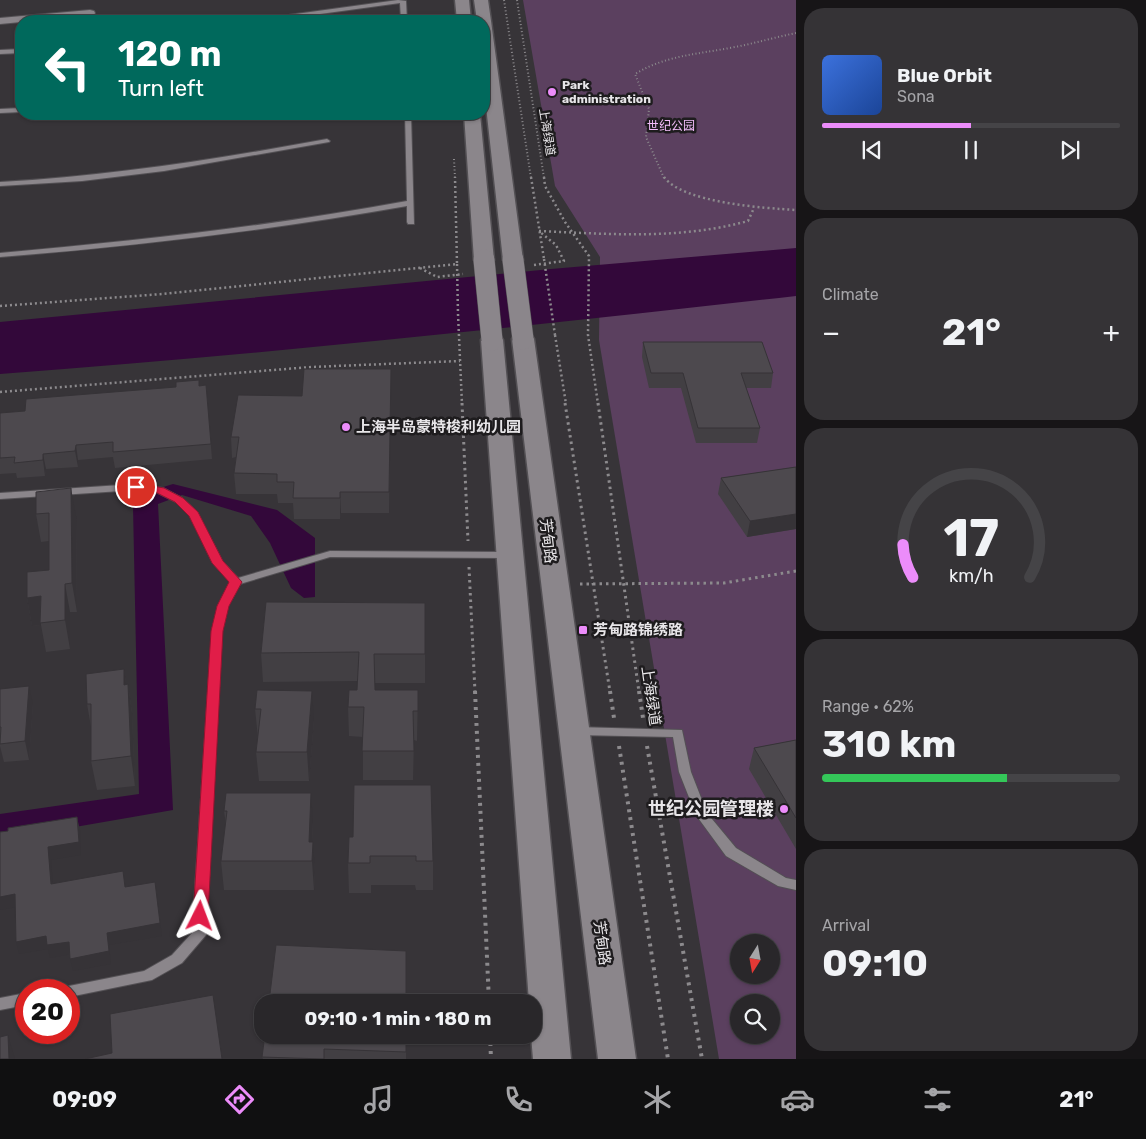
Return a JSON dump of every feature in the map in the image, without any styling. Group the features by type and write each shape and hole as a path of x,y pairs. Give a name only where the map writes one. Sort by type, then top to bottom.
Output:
{"main road":[{"path":"462,0 463,15"},
{"name":"芳甸路","path":"481,0 483,15"},
{"name":"芳甸路","path":"490,71 554,584 617,1059"},
{"path":"472,120 510,555 547,1048"}],"street":[{"path":"81,0 91,15"},
{"path":"0,20 15,20"}],"lane":[{"path":"302,15 403,1 404,15"},
{"path":"0,52 15,51"},
{"path":"0,111 15,110"},
{"path":"408,120 410,222"},
{"path":"0,184 94,177 182,165 327,141"},
{"path":"0,255 195,237 319,220 410,203"},
{"path":"0,496 136,487 160,490 179,500 194,514 218,563 236,582"},
{"path":"80,989 147,976 178,959 199,934 217,631 223,606 236,582 330,554 510,555"},
{"path":"573,731 678,733 685,772 702,815 731,852 783,882 796,885"},
{"path":"0,1004 15,1001"}],"path":[{"path":"504,0 668,1059"},
{"name":"上海绿道","path":"517,0 545,186 572,232 589,256 588,335 623,584 645,733 702,1059"},
{"path":"796,33 746,45 684,56 646,66 635,74 649,109 646,137 665,179 694,196 754,208 796,210"},
{"path":"453,151 468,554 489,994"},
{"path":"540,231 670,236 722,229 748,221 754,208"},
{"path":"0,306 162,294 457,264"},
{"path":"0,392 311,367 460,361"},
{"path":"554,584 724,583 796,571"},
{"path":"490,1044 491,1059"}],"green space":[{"name":"世纪公园","path":"523,0 796,0 796,1059 719,1059 649,638 640,623 646,622 599,340 600,257 555,186"}],"shaded area":[{"path":"796,248 796,296 398,339 0,374 0,322 551,269"},
{"path":"173,484 277,510 315,538 315,597 304,598 291,588 270,543 251,516 182,495 158,504 173,810 0,840 0,814 139,794 133,506 144,493"}],"building":[{"path":"643,342 762,342 773,373 741,373 760,428 698,428 683,373 651,373"},
{"path":"304,369 391,369 389,492 340,492 340,498 293,498 294,482 277,482 277,474 234,473 239,437 231,437 238,395 302,396"},
{"path":"199,380 199,386 206,385 211,444 113,452 113,442 76,445 75,451 43,454 43,460 14,463 15,457 0,458 0,413 25,411 26,399 176,387 176,382"},
{"path":"796,467 796,514 750,521 721,478"},
{"path":"71,488 72,583 65,584 65,620 40,623 41,596 27,598 27,572 49,570 49,513 36,514 36,492"},
{"path":"266,602 425,603 425,654 374,654 375,690 418,690 418,711 413,711 414,751 362,751 364,707 348,707 349,690 357,690 359,652 261,653"},
{"path":"124,669 124,685 128,684 131,756 91,761 91,704 87,704 86,674"},
{"path":"29,686 25,741 0,744 0,689"},
{"path":"257,690 312,691 307,752 256,752 261,709 255,709"},
{"path":"796,740 796,818 754,748"},
{"path":"354,785 431,785 433,861 416,861 416,856 370,856 370,863 348,863 349,837 353,837"},
{"path":"226,793 311,793 309,842 313,842 312,861 221,861 227,811 224,811"},
{"path":"77,817 79,842 48,847 51,884 123,871 125,887 155,882 160,923 107,933 109,951 70,959 69,942 47,945 46,936 16,942 15,894 0,897 0,832 8,831 8,828"},
{"path":"276,945 406,951 406,994 270,994"},
{"path":"213,995 222,1059 85,1059 112,1053 110,1014"},
{"path":"8,1035 9,1059 0,1059 0,1037"},
{"path":"264,1044 406,1044 406,1052 324,1049 324,1059 262,1057"}],"place":[{"name":"Park administration","path":"552,92"},
{"name":"上海半岛蒙特梭利幼儿园","path":"346,427"},
{"name":"芳甸路锦绣路","path":"583,630"},
{"name":"世纪公园管理楼","path":"784,809"}],"route":[{"path":"136,487 160,490 179,500 194,514 218,563 236,582 223,606 217,631 200,916"}]}
